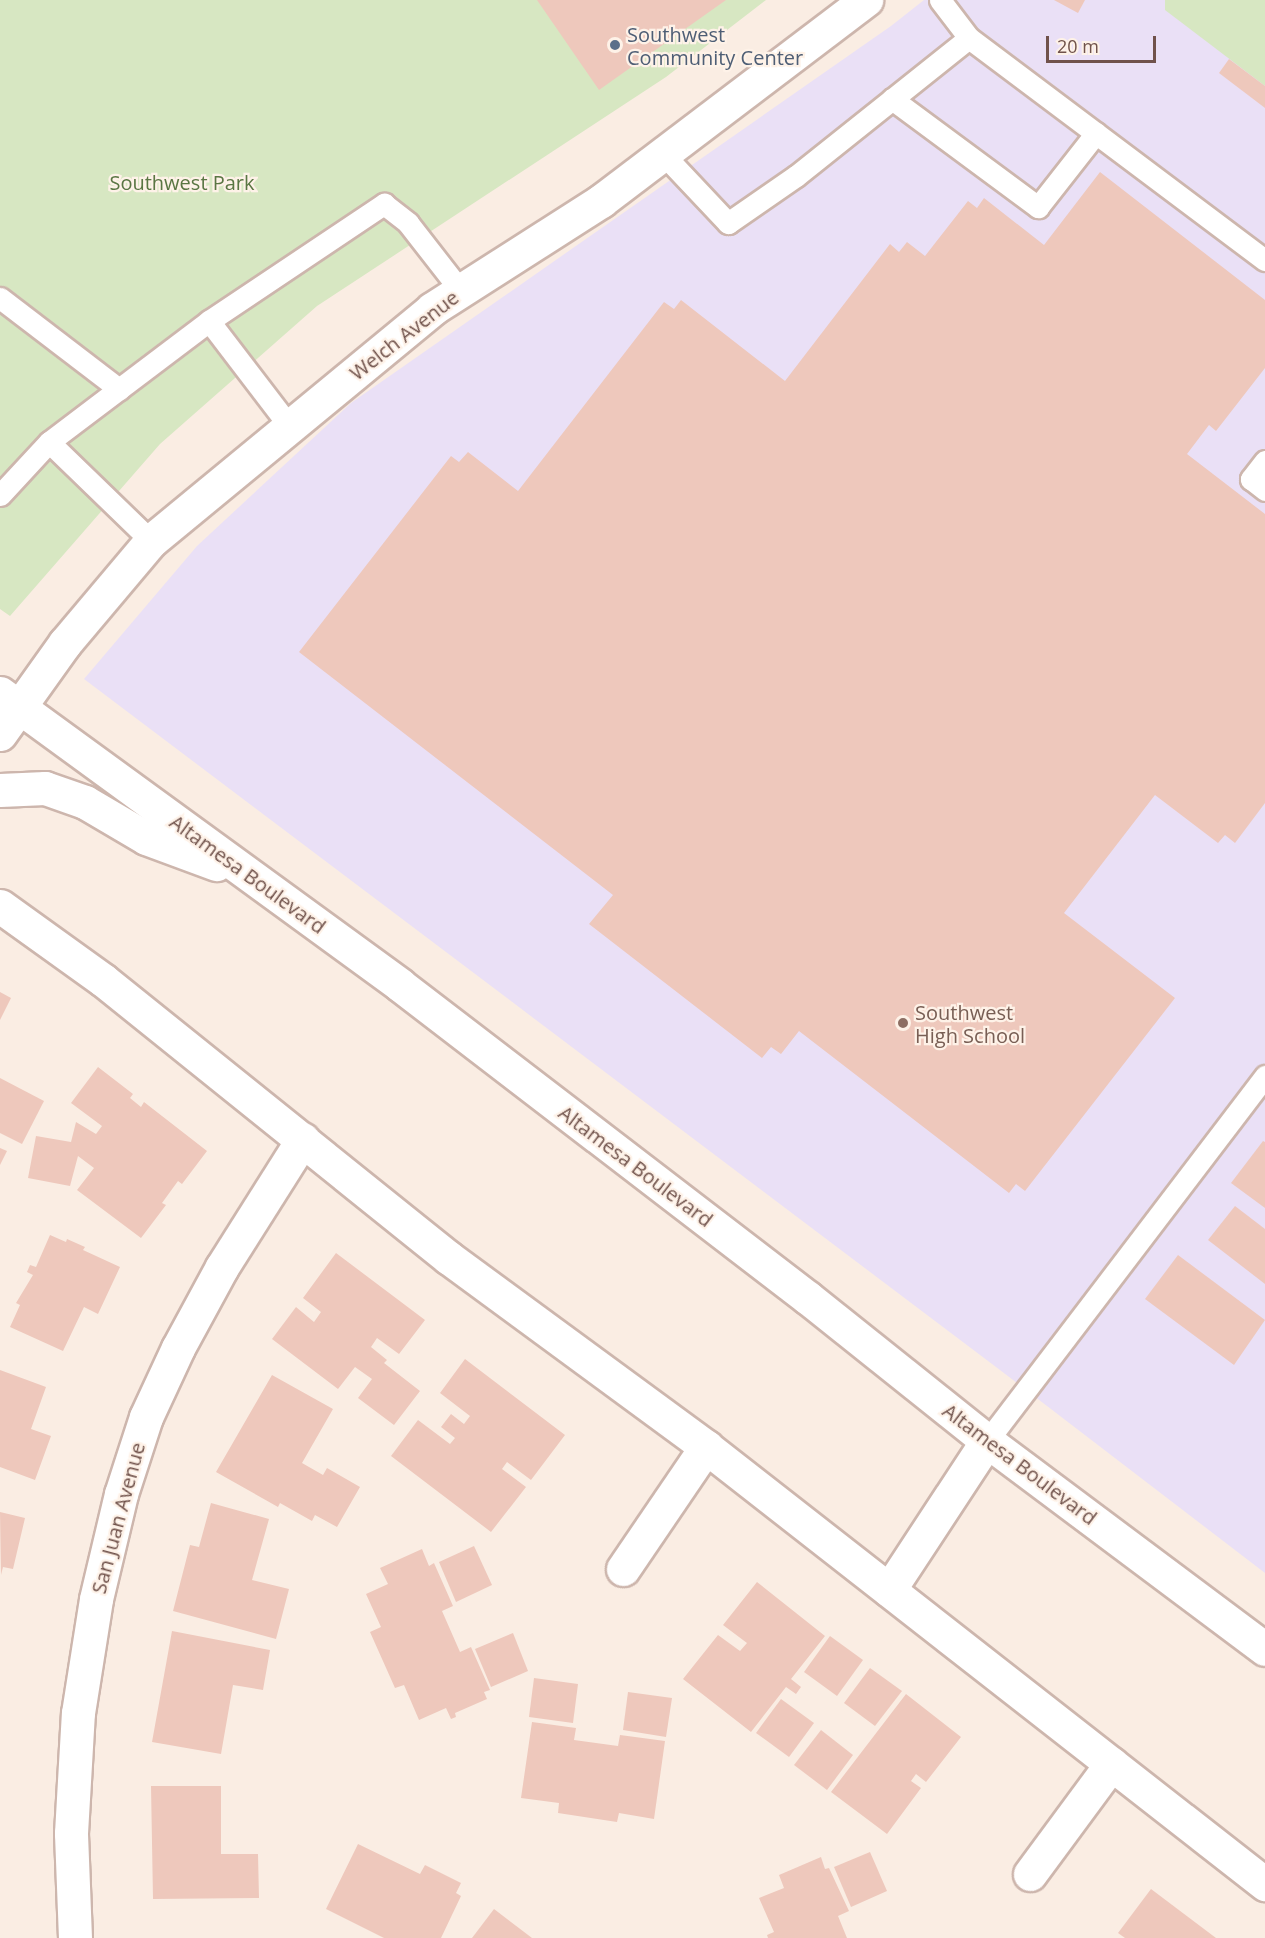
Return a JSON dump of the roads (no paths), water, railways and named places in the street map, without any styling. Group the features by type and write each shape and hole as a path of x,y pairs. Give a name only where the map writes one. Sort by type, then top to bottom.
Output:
{"main road":[{"name":"Welch Avenue","path":"0,734 6,706 65,643 151,541 432,309 601,201 866,0"},
{"name":"Altamesa Boulevard","path":"6,706 254,878 400,985 799,1291 987,1441 1265,1649"},
{"path":"0,790 45,788 85,802 146,838 254,878"},
{"path":"0,906 103,980 448,1258 706,1447 1265,1884"},
{"name":"San Juan Avenue","path":"75,1938 71,1833 78,1713 96,1599 121,1494 146,1417 178,1348 222,1267 303,1139"},
{"path":"890,1590 987,1441"},
{"path":"623,1569 706,1447"},
{"path":"1030,1875 1111,1764"}],"lane":[{"path":"940,0 969,38 1265,260"},
{"path":"663,154 728,223 796,176 969,38"},
{"path":"892,99 1038,207 1096,132"},
{"path":"0,495 49,442 209,321 384,204 408,223 461,291"},
{"path":"0,298 119,389"},
{"path":"209,321 290,427"},
{"path":"49,442 151,541"},
{"path":"1265,461 1251,479 1265,490"},
{"path":"987,1441 1265,1076"}],"place":[{"name":"Southwest Community Center","path":"615,45"},
{"name":"Southwest High School","path":"903,1023"}],"park label":[{"name":"Southwest Park","path":"182,182"}]}
